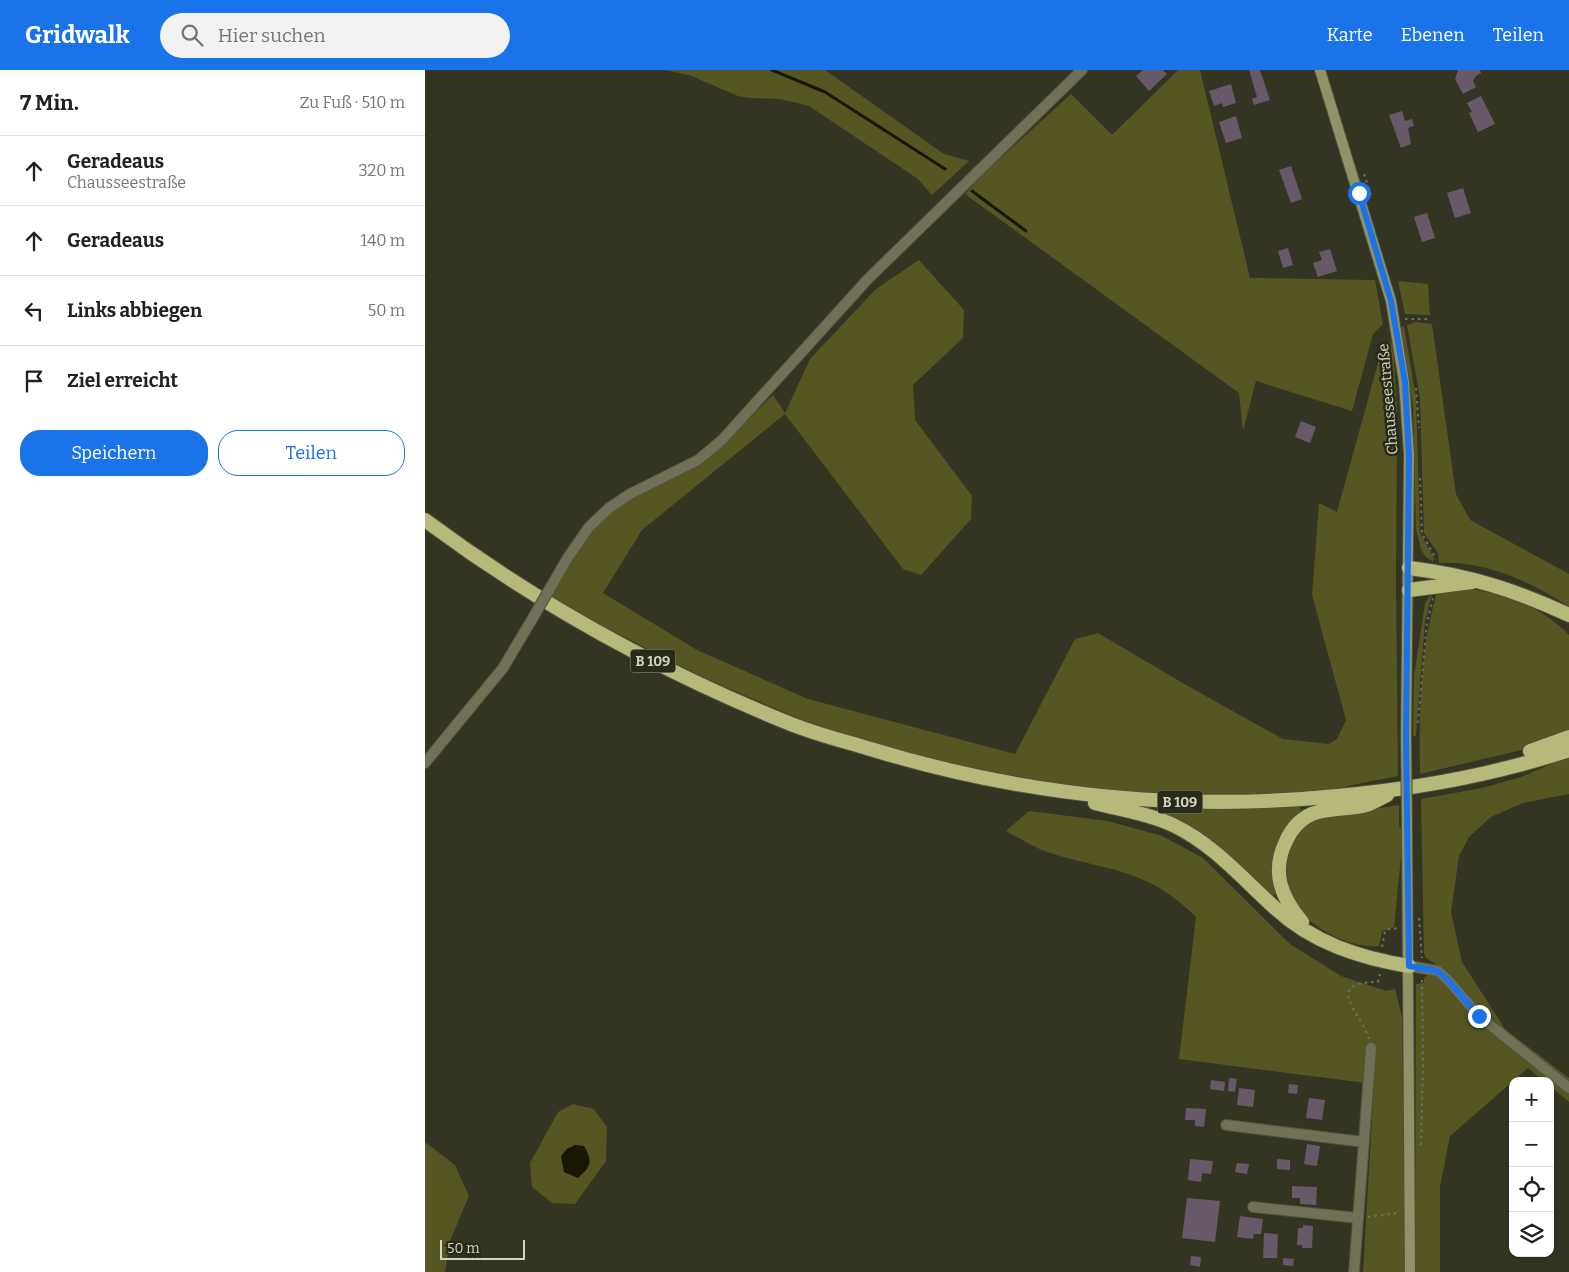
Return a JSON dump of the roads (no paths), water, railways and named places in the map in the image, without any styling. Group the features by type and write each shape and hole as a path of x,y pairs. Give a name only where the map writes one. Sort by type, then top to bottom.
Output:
{"highway":[{"name":"B 109","path":"425,520 455,542 576,618 638,653 788,724 919,763 1031,788 1099,797 1217,803 1297,800 1398,790 1485,773 1569,750"},
{"path":"1409,568 1435,570 1495,584 1523,594 1569,615"},
{"path":"1409,590 1476,581"},
{"path":"1549,606 1569,627"},
{"path":"1485,773 1512,757 1569,737"},
{"path":"1031,788 1143,815 1175,826 1223,860 1295,925 1344,951 1383,962 1416,967"},
{"path":"1318,938 1288,905 1279,884 1277,868 1280,853 1290,833 1302,820 1312,814 1366,805 1398,790"}],"main road":[{"name":"Chausseestraße","path":"1320,70 1391,301 1405,382 1409,456 1406,736 1408,928 1416,967 1409,1272"}],"street":[{"path":"425,763 503,668 567,559 589,527 609,508 631,494 698,460 722,440 868,279 1083,70"},
{"path":"1416,967 1437,971 1447,979 1479,1016 1569,1088"},
{"path":"1354,1272 1371,1048"},
{"path":"1225,1125 1364,1142"},
{"path":"1253,1207 1358,1218"}],"waterway":[{"path":"772,70 825,92 945,169"},
{"path":"972,191 1026,231"}]}
